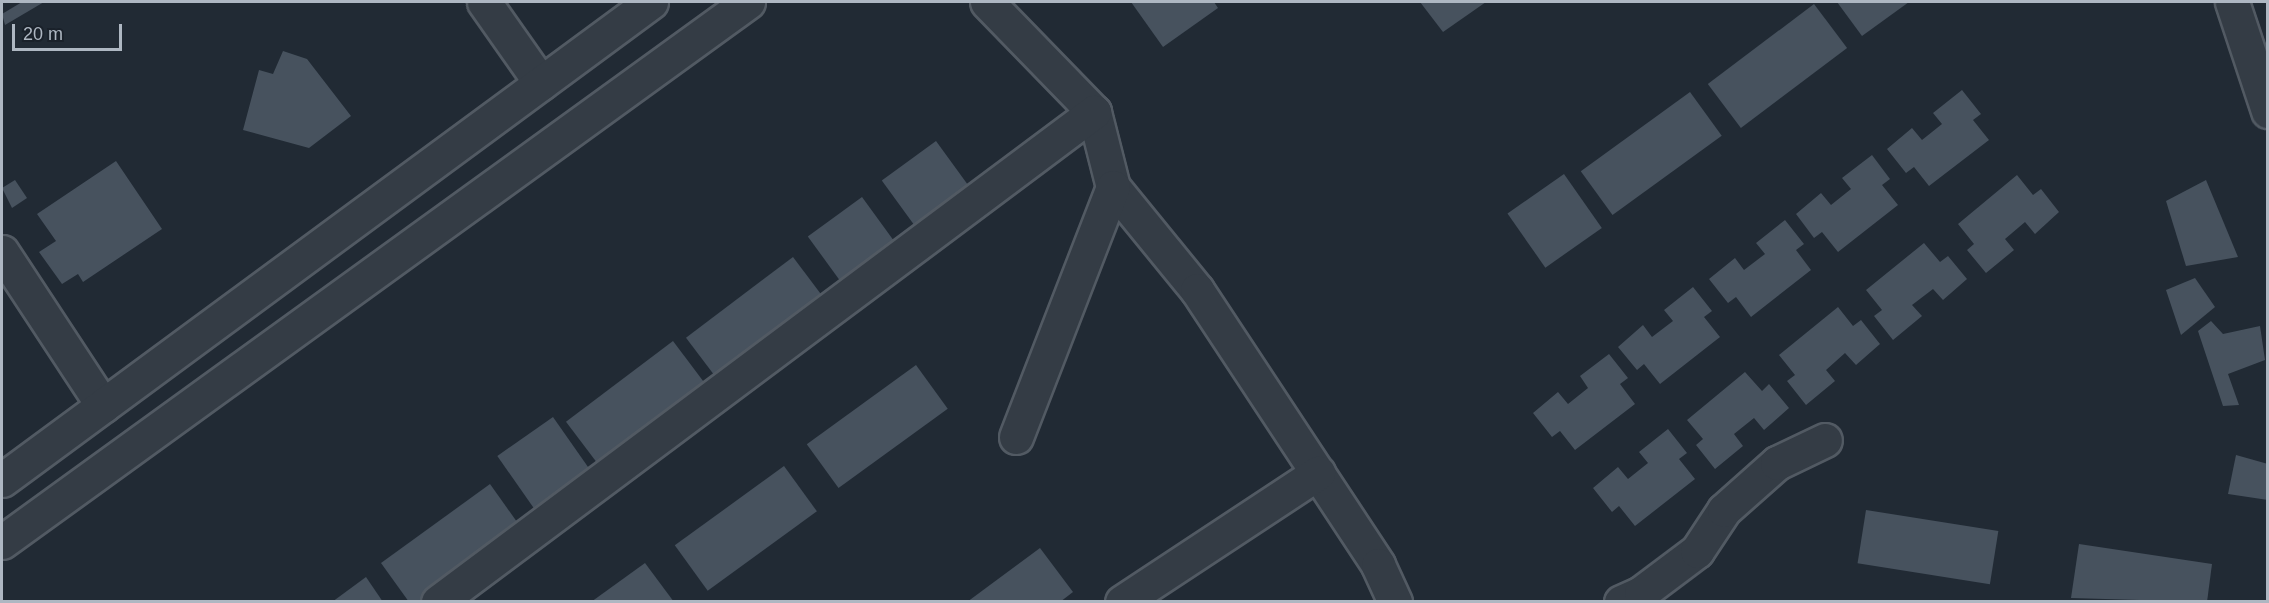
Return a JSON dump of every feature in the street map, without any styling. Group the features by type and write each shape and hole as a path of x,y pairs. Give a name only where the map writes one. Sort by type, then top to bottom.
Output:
{"street":[{"path":"484,2 541,83"},
{"path":"2,480 651,2"},
{"path":"2,542 748,2"},
{"path":"987,2 1094,112 1113,187 1197,290 1378,565 1395,602"},
{"path":"2232,2 2262,76 2268,111"},
{"path":"438,602 1094,112"},
{"path":"1016,437 1113,187"},
{"path":"2,252 103,406"},
{"path":"1621,602 1641,593 1697,551 1724,510 1777,463 1825,440"},
{"path":"1122,602 1318,472"}],"building":[{"path":"22,2 44,2 5,25 2,14"},
{"path":"1131,2 1214,2 1218,8 1163,47"},
{"path":"1420,2 1486,2 1443,32"},
{"path":"1837,2 1909,2 1862,36"},
{"path":"1814,4 1847,48 1741,128 1708,84"},
{"path":"283,51 307,59 351,116 309,148 243,130 259,70 273,74"},
{"path":"1962,90 1981,114 1973,120 1989,140 1929,186 1914,167 1906,173 1887,149 1912,128 1922,140 1942,124 1933,113"},
{"path":"1690,92 1722,136 1613,215 1581,171"},
{"path":"936,141 974,194 920,233 882,180"},
{"path":"1872,155 1890,179 1882,185 1898,205 1838,252 1822,232 1814,238 1796,214 1821,193 1831,205 1851,189 1842,178"},
{"path":"116,161 162,229 83,282 78,274 62,284 39,252 56,241 37,214"},
{"path":"1564,174 1602,228 1545,268 1507,214"},
{"path":"2017,175 2033,195 2041,189 2059,212 2035,234 2025,222 2005,239 2014,250 1986,273 1967,250 1974,244 1958,224"},
{"path":"15,180 27,198 12,208 2,188"},
{"path":"2206,180 2238,257 2186,266 2166,201"},
{"path":"862,197 900,250 846,289 808,236"},
{"path":"1785,220 1804,244 1796,250 1811,270 1751,317 1736,297 1728,303 1709,279 1735,258 1744,270 1765,254 1756,243"},
{"path":"1924,243 1940,262 1948,256 1967,279 1943,300 1933,289 1912,305 1922,316 1893,340 1874,316 1882,310 1866,290"},
{"path":"793,257 826,301 719,382 686,338"},
{"path":"2195,278 2215,307 2181,335 2166,290"},
{"path":"1693,287 1712,311 1704,317 1720,337 1660,384 1644,364 1637,370 1618,347 1643,325 1652,337 1673,321 1664,310"},
{"path":"1838,307 1853,326 1861,320 1880,344 1856,365 1845,353 1826,370 1835,381 1806,405 1787,381 1795,375 1779,355"},
{"path":"2211,321 2223,334 2260,326 2265,360 2228,374 2239,405 2223,406 2198,331"},
{"path":"673,341 706,385 599,466 566,422"},
{"path":"1609,354 1628,378 1620,384 1635,404 1575,450 1560,431 1552,437 1533,413 1558,392 1568,404 1588,388 1580,376"},
{"path":"916,365 948,409 839,488 807,444"},
{"path":"1745,372 1762,391 1769,384 1789,408 1764,430 1754,418 1734,434 1743,446 1715,469 1696,445 1703,439 1687,420"},
{"path":"553,417 591,471 535,510 497,456"},
{"path":"1668,429 1687,453 1679,459 1695,479 1635,526 1619,506 1612,512 1593,488 1618,467 1628,479 1648,463 1639,452"},
{"path":"2236,455 2268,464 2268,500 2228,494"},
{"path":"784,466 817,511 708,591 675,545"},
{"path":"490,484 522,529 422,602 409,602 381,563"},
{"path":"1866,510 1998,531 1990,584 1858,563"},
{"path":"2079,544 2212,564 2207,602 2071,598"},
{"path":"1040,548 1073,592 1060,602 967,602"},
{"path":"645,563 674,602 591,602"},
{"path":"366,577 383,602 332,602"}]}
